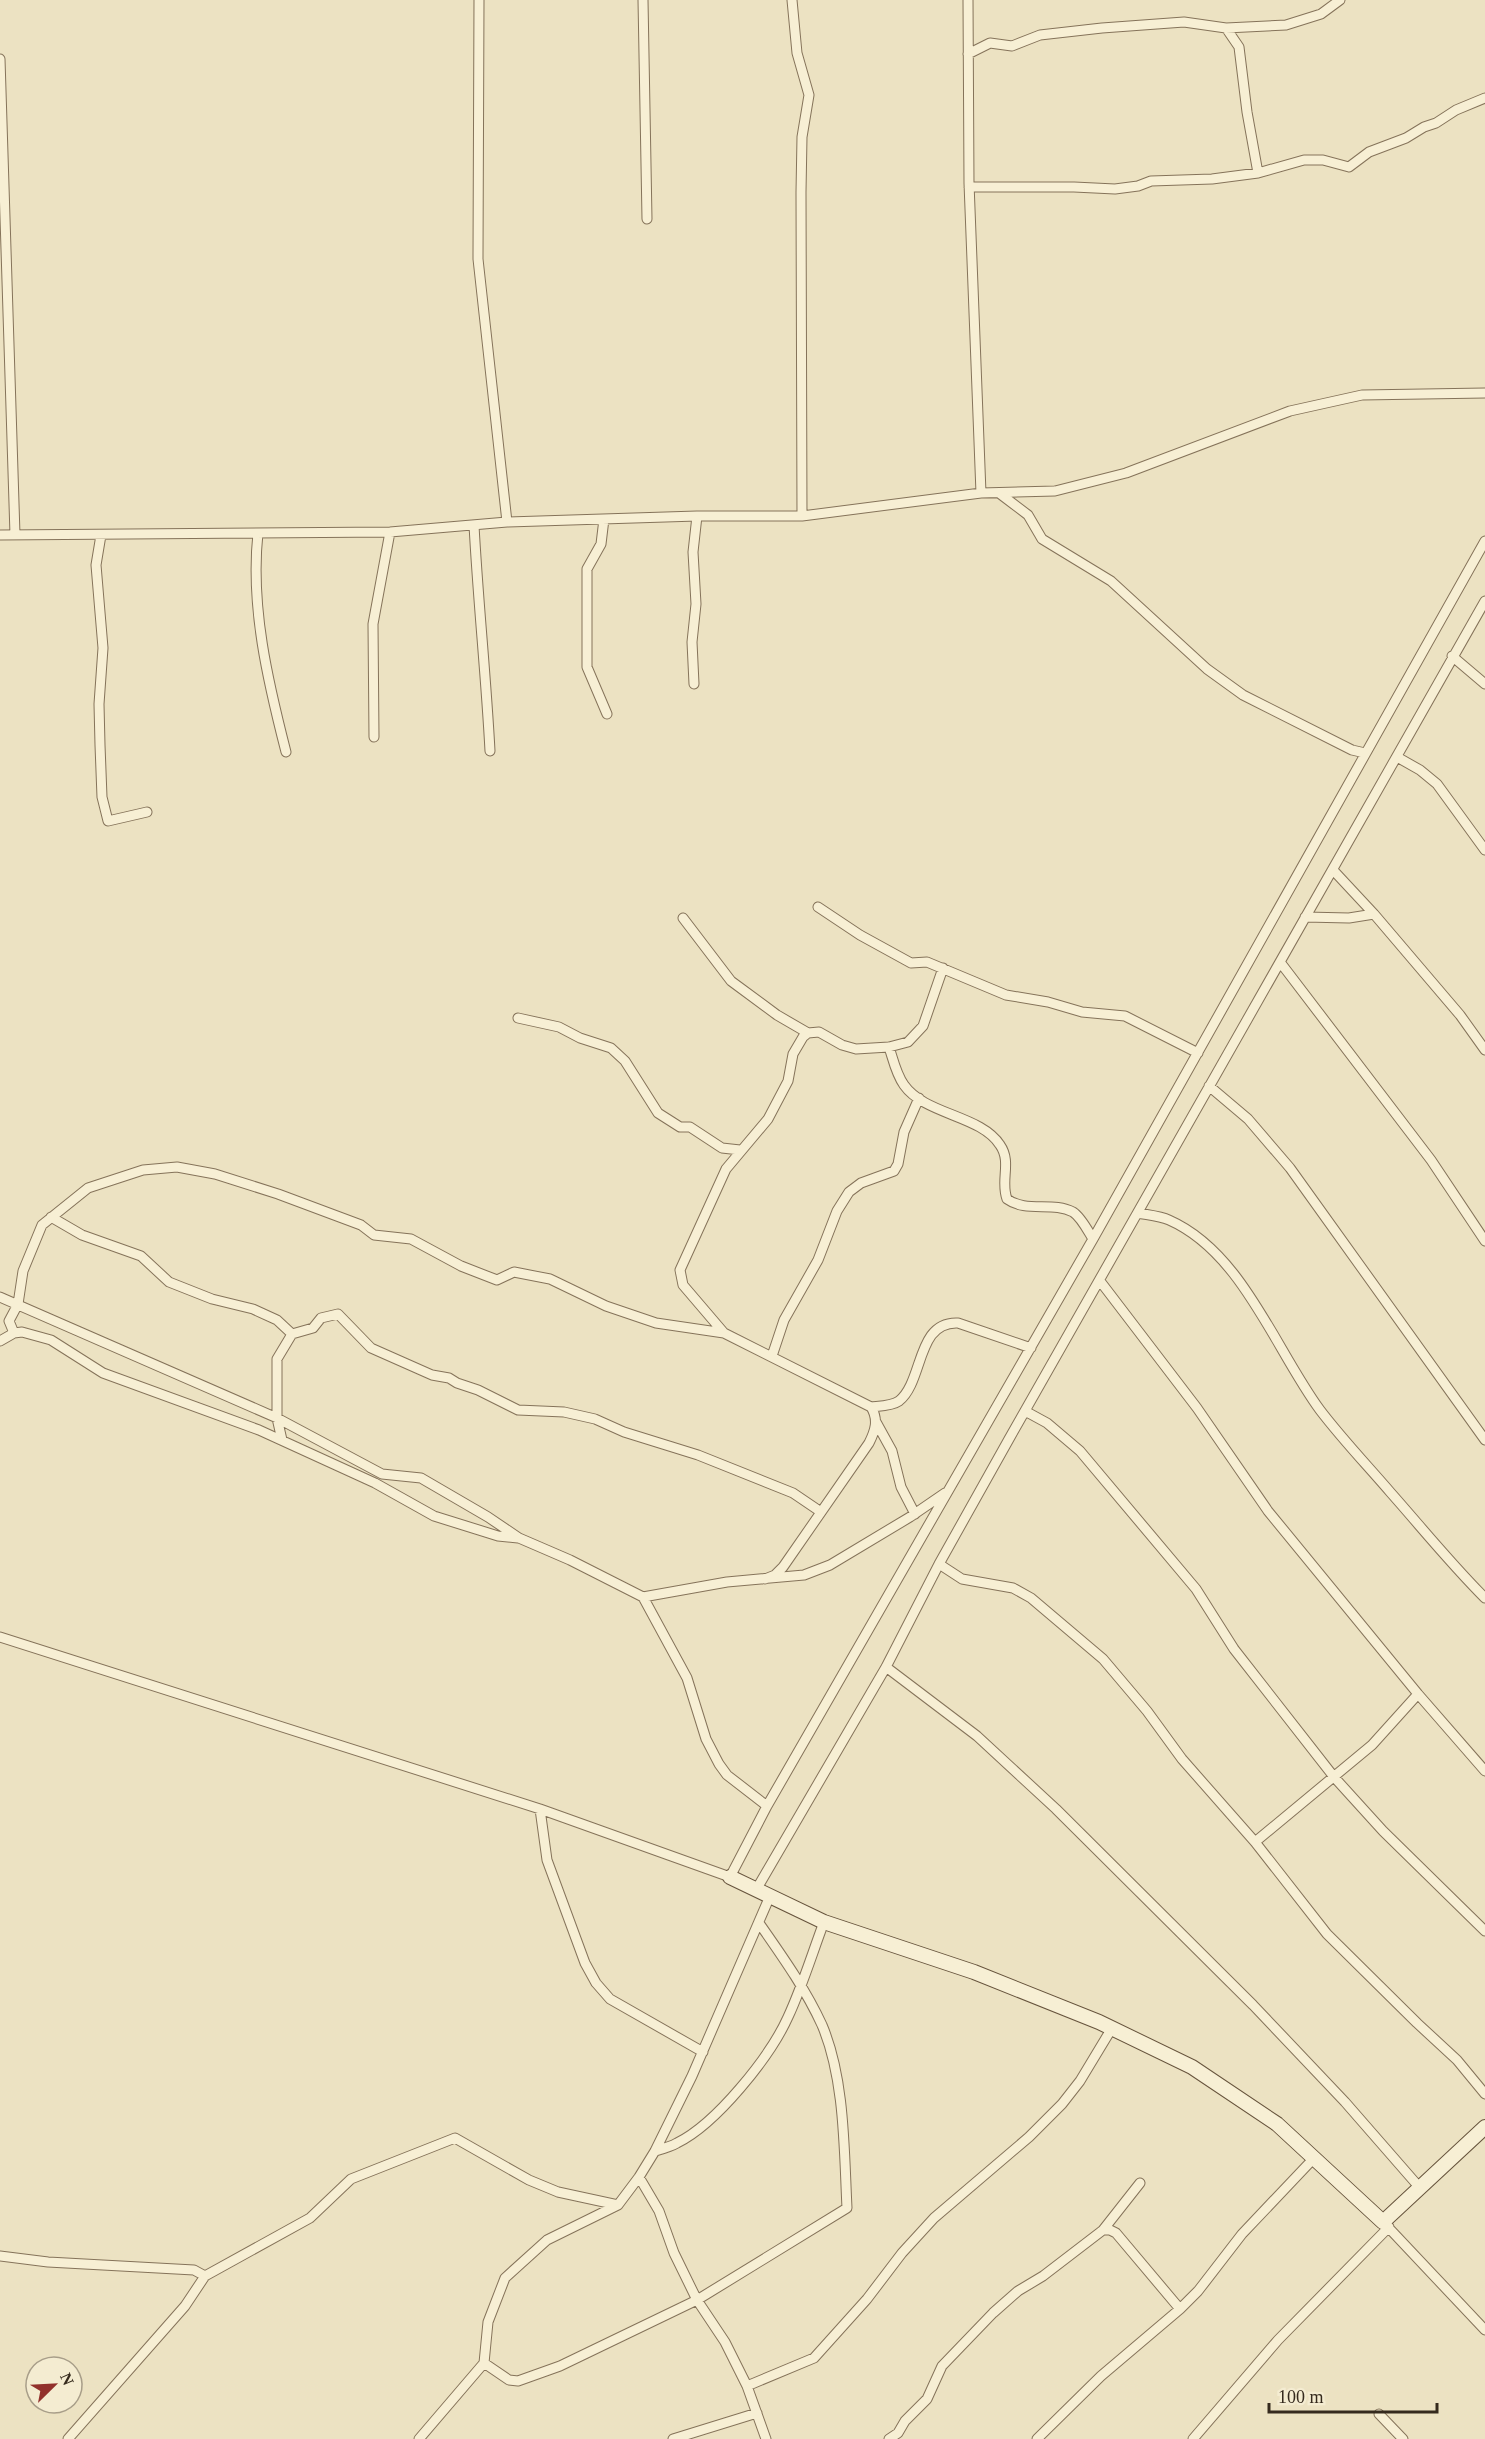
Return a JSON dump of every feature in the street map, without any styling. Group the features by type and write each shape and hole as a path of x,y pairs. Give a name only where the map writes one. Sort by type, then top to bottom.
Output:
{"street":[{"path":"479,0 478,259 507,522"},
{"path":"643,0 647,219"},
{"path":"792,0 797,53 809,95 802,137 801,192 802,516"},
{"path":"968,0 969,187 981,493"},
{"path":"968,54 990,43 1012,46 1040,35 1102,28 1184,22 1226,28 1286,25 1321,14 1340,0"},
{"path":"1226,28 1239,47 1258,173"},
{"path":"0,59 15,535"},
{"path":"969,187 1115,189 1138,186 1150,181 1212,179 1258,173 1304,160 1323,160 1348,167 1369,152 1406,138 1456,110 1485,98"},
{"path":"0,535 390,532 507,522 697,516 802,516 981,493 1055,491 1126,473 1290,411 1362,395 1485,393"},
{"path":"999,493 1028,515 1042,539 1111,581 1207,669 1243,695 1352,750 1365,753"},
{"path":"694,684 692,642 696,604 693,552 697,516"},
{"path":"604,519 601,544 586,569 587,667 607,714"},
{"path":"474,525 490,751"},
{"path":"374,737 373,624 390,532"},
{"path":"258,533 256,555 262,644 286,752"},
{"path":"101,535 96,565 103,648 99,704 102,797 108,821 147,812"},
{"path":"730,1877 767,1806 1093,1239 1485,541"},
{"path":"756,1890 886,1667 939,1564 1452,656 1485,602"},
{"path":"1452,656 1485,684"},
{"path":"1397,757 1420,770 1437,784 1485,850"},
{"path":"1333,870 1374,914 1460,1015 1485,1050"},
{"path":"818,907 860,935 911,963 927,962 1006,994 1048,1002 1082,1012 1125,1016 1198,1053"},
{"path":"1305,918 1349,918 1374,914"},
{"path":"684,918 732,981 777,1015 808,1033 819,1032 842,1045 856,1049 889,1047 908,1042 923,1026 943,968"},
{"path":"1280,962 1431,1160 1485,1241"},
{"path":"518,1018 559,1027 580,1038 611,1048 625,1061 658,1113 680,1127 690,1126 722,1148 740,1150"},
{"path":"724,1334 683,1285 680,1270 726,1168 768,1119 788,1081 793,1053 808,1033"},
{"path":"889,1047 904,1085 919,1098 995,1138 1001,1146 1007,1164 1004,1184 1007,1199 1023,1206 1073,1212 1093,1239"},
{"path":"1209,1086 1248,1119 1290,1168 1485,1440"},
{"path":"772,1356 784,1320 818,1260 837,1211 849,1192 861,1184 894,1171 898,1164 904,1132 919,1098"},
{"path":"14,1333 9,1321 18,1304 23,1271 42,1225 88,1188 143,1170 177,1167 215,1174 278,1194 361,1225 374,1236 411,1239 461,1266 497,1280 514,1272 550,1280 606,1306 656,1323 724,1334 871,1407 901,1400 915,1377 922,1350 927,1342 944,1325 951,1322 1031,1348"},
{"path":"1138,1213 1167,1219 1186,1229 1206,1245 1234,1276 1257,1308 1320,1410 1429,1540 1485,1598"},
{"path":"51,1217 82,1235 141,1256 169,1282 212,1299 253,1309 277,1320 292,1334"},
{"path":"1100,1281 1197,1408 1268,1511 1418,1695 1485,1771"},
{"path":"0,1296 277,1418 382,1474 421,1478 519,1538 570,1560 643,1597 687,1678 706,1739 719,1764 727,1775 767,1806"},
{"path":"282,1440 277,1418 277,1359 292,1334 313,1328 321,1318 338,1314 371,1348 432,1375 449,1377 457,1383 478,1390 518,1410 564,1412 595,1419 624,1432 698,1455 793,1493 821,1512"},
{"path":"0,1341 14,1333 36,1335 51,1340 104,1373 282,1440 375,1483 434,1516 498,1536 519,1538"},
{"path":"871,1407 876,1422 892,1451 901,1487 915,1514"},
{"path":"1025,1412 1047,1423 1080,1451 1196,1589 1234,1649 1334,1777 1383,1831 1485,1931"},
{"path":"765,1579 775,1575 783,1567 868,1443 876,1422"},
{"path":"643,1597 727,1582 804,1575 830,1565 915,1514 949,1489"},
{"path":"939,1564 962,1579 996,1584 1022,1593 1103,1659 1147,1711 1182,1759 1255,1842 1327,1934 1417,2024 1457,2060 1485,2094"},
{"path":"0,1637 540,1809 730,1877 824,1922 974,1972 1112,2028 1192,2067 1277,2124 1386,2224 1485,2330"},
{"path":"886,1667 977,1736 1049,1801 1253,2005 1345,2102 1420,2188"},
{"path":"1255,1842 1372,1745 1418,1695"},
{"path":"540,1809 547,1860 585,1963 596,1983 609,1999 703,2052"},
{"path":"419,2439 484,2363 488,2322 505,2278 547,2240 618,2205 639,2177 655,2151 703,2052 770,1896"},
{"path":"655,2151 677,2143 702,2126 736,2092 769,2052 788,2018 824,1922"},
{"path":"484,2363 509,2379 525,2380 697,2300 847,2208 843,2139 831,2052 822,2026 801,1984 759,1923"},
{"path":"747,2386 814,2358 867,2299 902,2253 934,2218 1029,2137 1062,2104 1080,2081 1112,2028"},
{"path":"1192,2439 1278,2340 1386,2224 1420,2188 1485,2127"},
{"path":"68,2439 184,2306 205,2276 310,2218 351,2179 455,2138 530,2180 549,2188 618,2205"},
{"path":"1037,2439 1101,2376 1198,2291 1242,2234 1315,2157"},
{"path":"639,2177 658,2211 674,2253 697,2300 725,2342 747,2386 766,2439"},
{"path":"889,2439 898,2433 905,2421 927,2399 942,2366 993,2313 1018,2291 1043,2276 1103,2230 1140,2183"},
{"path":"1103,2230 1116,2233 1180,2309"},
{"path":"0,2256 48,2262 194,2270 205,2276"},
{"path":"673,2439 757,2413"},
{"path":"1379,2414 1403,2439"}]}
